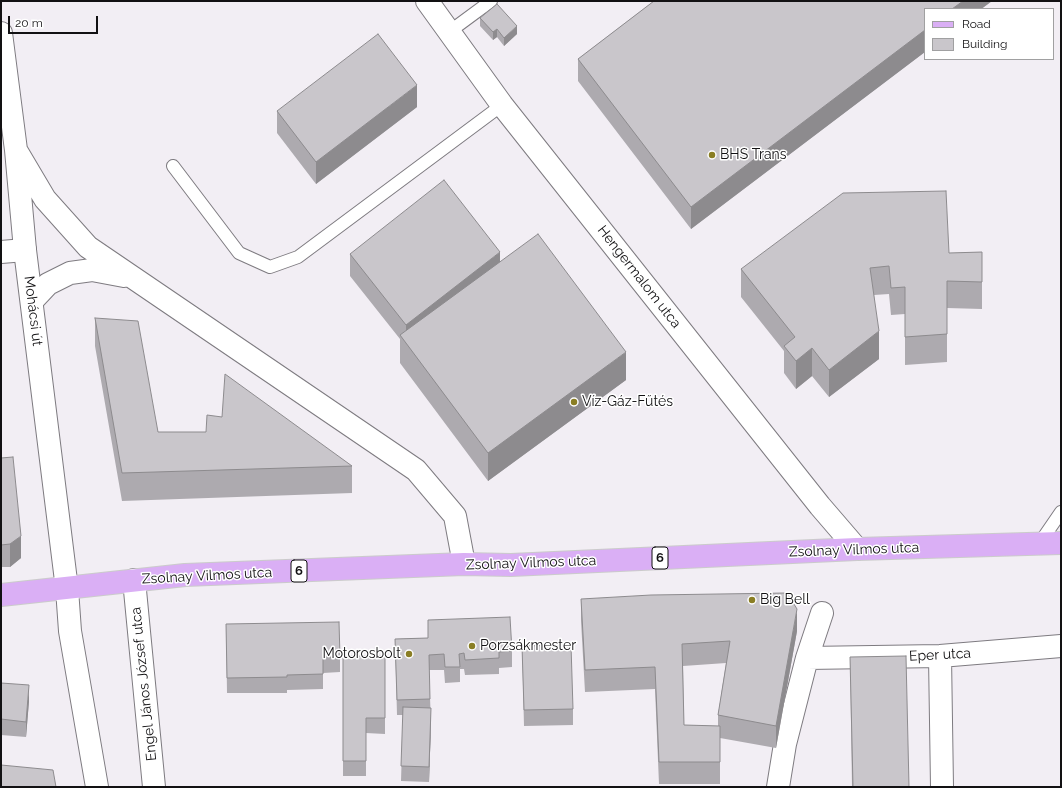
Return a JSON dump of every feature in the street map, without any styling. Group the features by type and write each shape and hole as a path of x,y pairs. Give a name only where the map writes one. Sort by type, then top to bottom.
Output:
{"main road":[{"name":"Zsolnay Vilmos utca","path":"1,595 185,575 464,564 511,565 857,549 1061,543"}],"street":[{"name":"Hengermalom utca","path":"427,1 502,105 820,506 857,549"},
{"name":"Mohácsi út","path":"1,34 16,150 25,250 67,588"},
{"path":"16,150 45,199 88,247 416,470 454,516 464,564"},
{"path":"1,252 25,250"},
{"path":"32,301 48,284 70,274 92,270 130,277"},
{"name":"Engel János József utca","path":"134,580 154,787"},
{"path":"67,588 70,631 97,787"},
{"path":"778,787 785,744 807,658 822,614"},
{"name":"Eper utca","path":"807,658 940,656 1061,646"},
{"path":"940,656 942,787"}],"lane":[{"path":"449,32 491,1"},
{"path":"173,166 239,252 270,267 298,257 502,105"},
{"path":"1039,544 1061,512"}],"building":[{"name":"BHS Trans","path":"654,1 963,1 953,8 924,8 924,31 691,207 578,59"},
{"path":"497,4 517,26 504,38 497,29 493,32 480,18"},
{"path":"378,34 417,85 316,162 277,111"},
{"path":"444,180 500,252 406,325 350,254"},
{"path":"946,191 949,253 982,252 982,282 947,281 947,334 905,337 905,287 891,288 889,266 870,268 879,331 829,370 812,348 796,361 784,346 795,337 741,269 843,193"},
{"path":"538,234 626,352 488,453 400,335"},
{"path":"95,318 138,321 158,432 206,432 207,415 222,417 225,374 352,466 122,473"},
{"path":"13,457 21,536 10,544 1,545 1,458"},
{"path":"787,593 797,609 776,726 718,715 730,641 682,644 684,725 720,726 720,762 659,762 655,667 585,670 581,599 651,595"},
{"path":"510,617 512,651 499,652 499,658 465,660 464,653 459,654 460,667 445,667 444,654 429,655 430,699 397,700 395,639 428,638 428,620"},
{"path":"339,622 340,657 323,657 323,674 287,675 287,677 227,678 226,624"},
{"path":"571,645 573,709 524,710 522,646"},
{"path":"343,656 385,656 385,718 366,718 366,761 343,761"},
{"path":"906,656 909,787 853,787 850,657"},
{"path":"1,683 29,685 26,722 1,719"},
{"path":"403,707 431,708 429,767 401,766"},
{"path":"1,765 53,770 56,787 1,787"}],"place":[{"name":"BHS Trans","path":"712,155"},
{"name":"Víz-Gáz-Fűtés","path":"574,402"},
{"name":"Big Bell","path":"752,600"},
{"name":"Porzsákmester","path":"472,646"},
{"name":"Motorosbolt","path":"409,654"}]}
